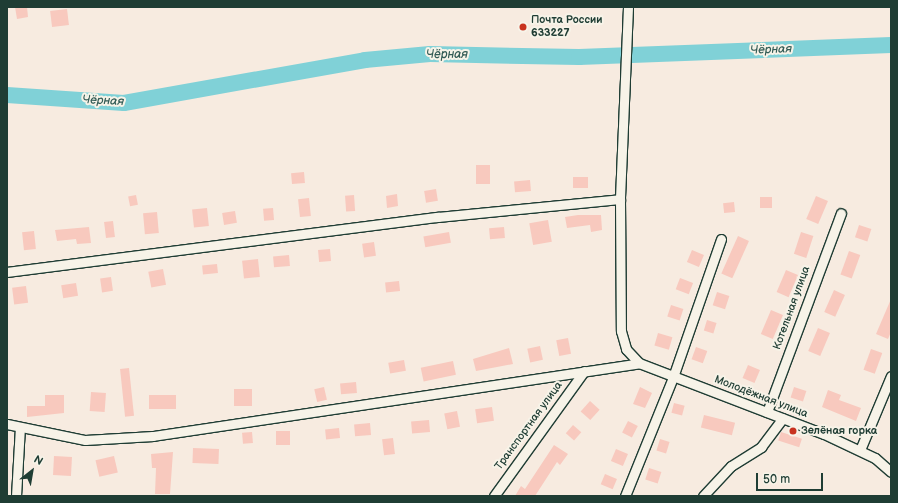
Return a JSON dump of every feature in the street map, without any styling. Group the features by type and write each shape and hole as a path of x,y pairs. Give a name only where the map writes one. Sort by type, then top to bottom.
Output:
{"street":[{"path":"628,7 620,199 621,331 626,349 639,363"},
{"path":"7,272 429,218 620,199"},
{"name":"Котельная улица","path":"767,412 841,213"},
{"path":"626,496 674,377 721,239"},
{"path":"7,424 85,440 153,436 289,413 386,404 639,363"},
{"name":"Молодёжная улица","path":"639,363 783,418 860,450 891,472"},
{"name":"Транспортная улица","path":"494,496 584,371"},
{"path":"860,450 891,376"},
{"path":"703,496 731,466 761,447 783,418"},
{"path":"16,496 20,427"}],"building":[{"path":"15,7 27,7 28,17 17,19"},
{"path":"67,9 69,25 52,27 50,11"},
{"path":"476,165 490,165 490,184 476,184"},
{"path":"304,172 305,183 292,184 291,173"},
{"path":"573,177 588,177 588,188 573,188"},
{"path":"530,180 531,191 515,192 514,181"},
{"path":"436,189 438,201 426,203 424,191"},
{"path":"397,194 398,206 387,208 386,196"},
{"path":"136,195 138,205 130,206 128,197"},
{"path":"354,195 355,211 346,212 345,196"},
{"path":"816,196 828,201 818,224 806,219"},
{"path":"760,197 772,197 772,208 760,208"},
{"path":"309,198 311,216 300,217 298,199"},
{"path":"734,202 735,212 724,213 723,203"},
{"path":"207,208 209,226 194,227 192,210"},
{"path":"273,208 274,220 264,221 263,209"},
{"path":"235,211 237,223 224,225 222,213"},
{"path":"157,212 159,233 145,234 143,213"},
{"path":"578,215 601,215 602,230 591,232 590,225 567,228 565,217"},
{"path":"548,220 552,242 533,245 529,223"},
{"path":"113,221 115,237 106,238 104,222"},
{"path":"859,225 871,229 867,241 855,237"},
{"path":"89,227 91,243 77,244 76,239 57,241 55,230"},
{"path":"504,227 505,238 490,239 489,228"},
{"path":"34,231 36,249 24,250 22,232"},
{"path":"449,232 451,243 425,247 423,237"},
{"path":"801,232 813,236 806,258 794,254"},
{"path":"738,236 749,241 732,278 721,273"},
{"path":"374,242 376,256 364,258 362,244"},
{"path":"330,249 331,261 319,262 318,250"},
{"path":"692,250 704,255 699,267 687,262"},
{"path":"849,251 860,255 852,279 840,274"},
{"path":"289,255 290,266 274,267 273,256"},
{"path":"258,259 260,277 244,279 242,261"},
{"path":"217,264 218,273 203,275 202,266"},
{"path":"163,269 166,285 151,288 148,272"},
{"path":"786,270 798,275 789,297 777,292"},
{"path":"111,277 113,291 102,292 100,279"},
{"path":"680,278 693,283 689,294 676,289"},
{"path":"399,281 400,291 386,292 385,282"},
{"path":"76,283 78,296 63,298 61,285"},
{"path":"26,286 28,303 14,305 12,288"},
{"path":"834,290 845,295 835,317 824,312"},
{"path":"717,292 729,296 725,309 713,305"},
{"path":"891,299 891,332 888,339 876,334"},
{"path":"671,305 683,309 680,320 667,316"},
{"path":"771,310 783,315 773,339 761,334"},
{"path":"707,320 717,323 713,333 704,331"},
{"path":"818,328 830,333 820,356 808,351"},
{"path":"658,333 672,337 669,350 654,345"},
{"path":"568,338 571,354 559,356 556,340"},
{"path":"540,346 543,360 530,362 527,349"},
{"path":"696,347 707,351 703,363 692,359"},
{"path":"509,348 513,364 476,371 473,359"},
{"path":"871,349 882,353 875,374 863,370"},
{"path":"404,360 406,371 390,374 388,363"},
{"path":"453,361 456,375 424,382 421,368"},
{"path":"748,365 760,370 754,383 743,378"},
{"path":"129,368 134,416 125,417 120,369"},
{"path":"356,382 357,393 341,394 340,383"},
{"path":"324,387 327,400 317,402 314,389"},
{"path":"640,387 652,393 645,408 633,404"},
{"path":"794,387 806,391 803,401 791,397"},
{"path":"234,389 252,389 252,406 234,406"},
{"path":"828,390 841,395 839,400 861,408 856,421 822,407"},
{"path":"91,392 106,393 105,412 90,411"},
{"path":"45,395 64,395 64,413 27,417 27,406 45,406"},
{"path":"149,395 176,395 176,409 149,409"},
{"path":"590,401 600,410 590,420 581,411"},
{"path":"674,403 685,406 682,416 671,413"},
{"path":"492,407 494,421 477,423 475,409"},
{"path":"457,411 460,427 447,429 444,413"},
{"path":"704,415 735,423 732,435 701,428"},
{"path":"429,420 430,432 412,434 411,422"},
{"path":"628,421 638,426 632,438 622,433"},
{"path":"370,423 371,435 355,436 354,424"},
{"path":"573,425 581,432 574,441 566,433"},
{"path":"339,428 340,438 326,439 325,429"},
{"path":"276,431 290,431 290,445 276,445"},
{"path":"252,432 253,443 243,444 242,433"},
{"path":"781,432 802,439 799,447 778,441"},
{"path":"393,438 395,454 384,455 382,439"},
{"path":"660,439 670,442 666,453 656,450"},
{"path":"554,445 568,454 560,465 557,462 535,496 515,496 521,486 525,489"},
{"path":"193,448 219,449 218,464 192,463"},
{"path":"616,449 628,454 623,466 611,461"},
{"path":"173,452 170,494 155,494 156,468 152,468 151,454"},
{"path":"54,456 72,457 71,476 53,475"},
{"path":"114,456 118,473 99,477 95,460"},
{"path":"649,468 661,472 658,483 645,479"},
{"path":"605,474 617,479 613,489 601,484"}],"waterway":[{"name":"Чёрная","path":"7,95 124,103 365,60 430,54 579,57 891,45"}],"place":[{"name":"Почта России 633227","path":"523,27"},
{"name":"Зелёная горка","path":"793,431"}]}
